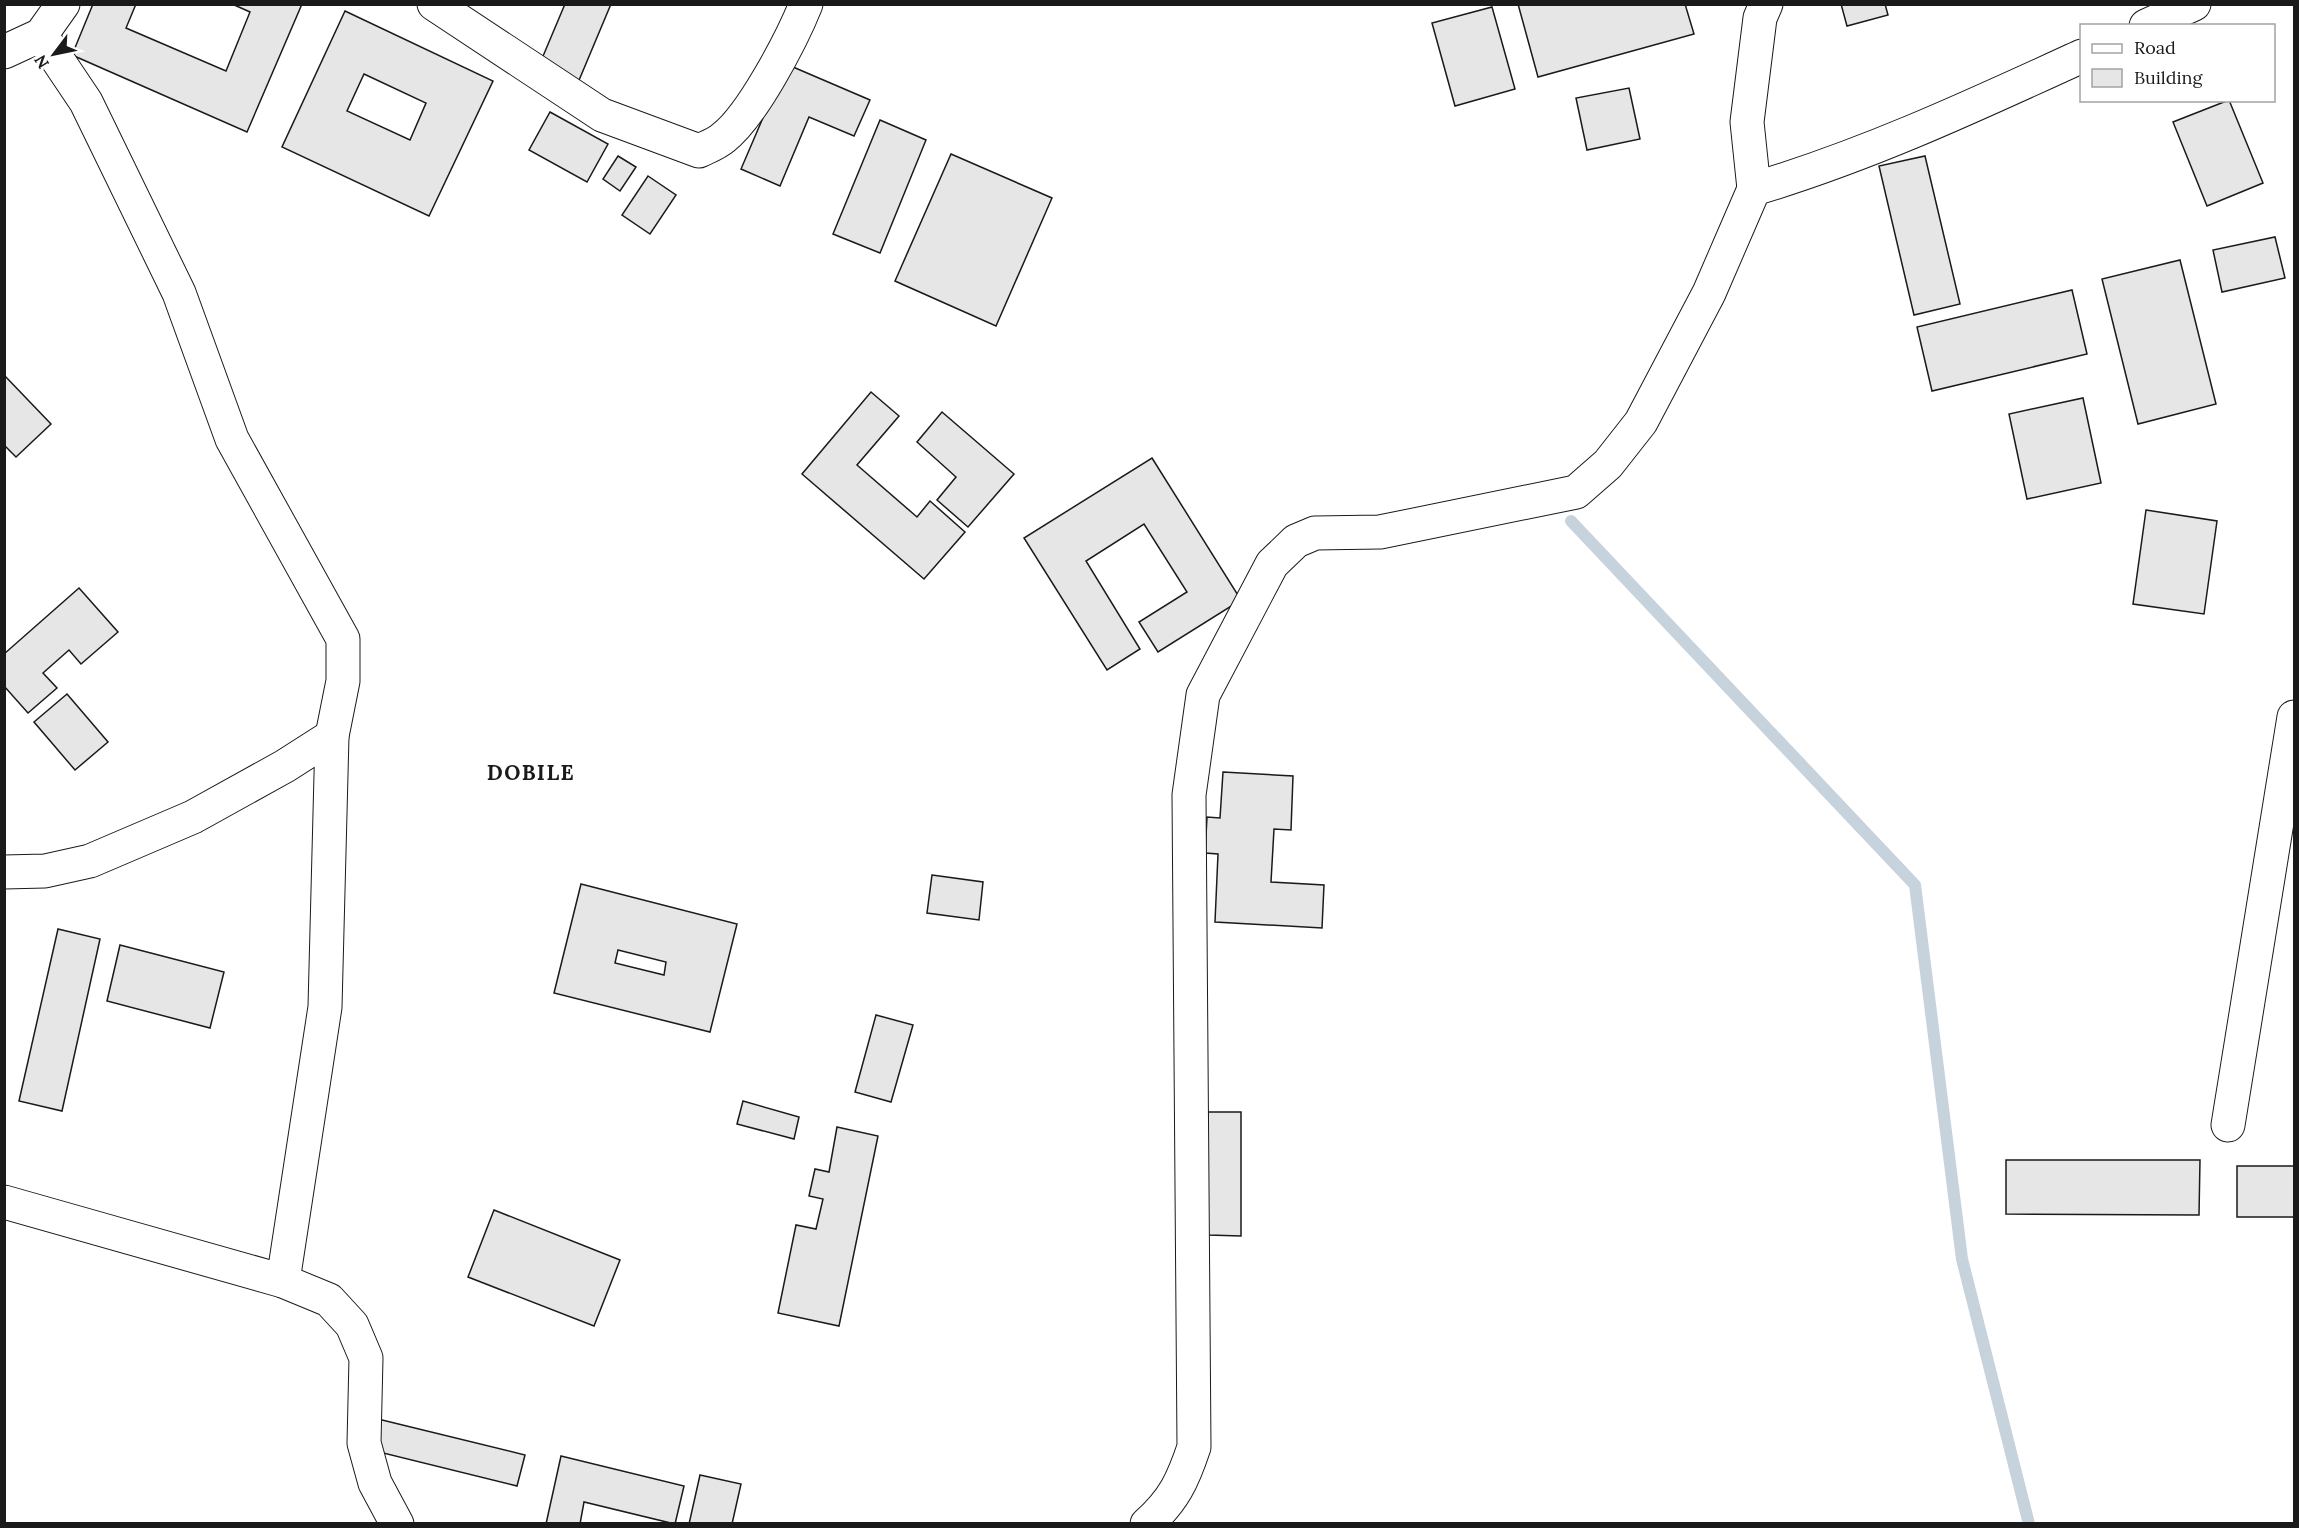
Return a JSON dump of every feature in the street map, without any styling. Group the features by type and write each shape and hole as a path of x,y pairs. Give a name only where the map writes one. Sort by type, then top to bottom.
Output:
{"street":[{"path":"4,52 41,35 63,4"},
{"path":"434,4 602,115 699,151 722,140 739,123 794,34 806,4"},
{"path":"1147,1524 1167,1506 1184,1478 1194,1446 1189,795 1203,695 1272,564 1296,541 1315,533 1380,532 1576,492 1608,464 1641,422 1709,293 1754,189 1747,122 1760,18 1766,4"},
{"path":"2150,24 2194,4"},
{"path":"41,35 86,102 179,294 232,439 344,639 343,681 332,736 325,1007 283,1281"},
{"path":"1754,189 1812,172 1930,127 2080,57"},
{"path":"2228,1125 2295,717"},
{"path":"4,872 45,872 90,861 193,817 285,766 332,736"},
{"path":"4,1202 283,1281 329,1300 352,1325 366,1358 364,1443 375,1483 397,1524"}],"building":[{"path":"93,4 136,4 126,28 226,71 250,12 232,4 302,4 247,132 72,55"},
{"path":"565,4 611,4 577,85 538,68"},
{"path":"1518,4 1685,4 1694,34 1538,77"},
{"path":"1841,4 1885,4 1888,15 1847,26"},
{"path":"1492,7 1515,89 1455,106 1432,23"},
{"path":"345,11 493,81 429,216 282,147","holes":["364,74 426,103 410,140 347,111"]},
{"path":"786,64 870,100 854,136 809,117 780,186 741,169"},
{"path":"1629,88 1640,139 1587,150 1576,98"},
{"path":"2224,102 2230,102 2263,183 2207,206 2173,122"},
{"path":"550,112 608,144 587,182 529,150"},
{"path":"880,120 926,140 880,253 833,234"},
{"path":"951,154 1052,198 996,326 895,281"},
{"path":"618,156 636,167 620,191 603,179"},
{"path":"1925,156 1960,304 1914,315 1879,166"},
{"path":"648,176 676,195 650,234 622,215"},
{"path":"2275,237 2285,278 2222,292 2213,250"},
{"path":"2180,260 2216,404 2138,424 2102,279"},
{"path":"2072,290 2087,354 1932,391 1917,327"},
{"path":"4,375 51,424 16,457 4,445"},
{"path":"871,392 899,416 857,465 917,517 930,501 965,532 924,579 802,474"},
{"path":"2083,398 2101,483 2027,499 2009,414"},
{"path":"942,412 1014,474 968,527 937,500 956,477 917,442"},
{"path":"1152,458 1241,600 1158,652 1139,622 1187,592 1144,524 1086,561 1140,649 1107,670 1024,538"},
{"path":"2146,510 2217,521 2204,614 2133,604"},
{"path":"79,588 118,632 81,664 69,650 43,673 57,688 28,713 4,686 4,654"},
{"path":"67,694 108,742 75,770 34,722"},
{"path":"1223,772 1293,776 1291,830 1274,829 1271,882 1324,885 1322,928 1215,922 1218,854 1205,853 1207,817 1220,818"},
{"path":"932,875 983,882 979,920 927,913"},
{"path":"581,884 737,924 710,1032 554,993","holes":["618,950 666,962 664,975 615,963"]},
{"path":"58,929 100,939 62,1111 19,1101"},
{"path":"120,945 224,972 210,1028 107,1001"},
{"path":"876,1015 913,1025 891,1102 855,1092"},
{"path":"743,1101 799,1117 794,1139 737,1124"},
{"path":"1208,1112 1241,1112 1241,1236 1208,1235"},
{"path":"837,1127 878,1136 839,1326 778,1313 796,1225 816,1229 823,1199 809,1196 815,1169 829,1172"},
{"path":"2006,1160 2200,1160 2199,1215 2006,1214"},
{"path":"2237,1166 2294,1166 2294,1217 2237,1217"},
{"path":"494,1210 620,1260 594,1326 468,1277"},
{"path":"378,1419 525,1455 517,1486 371,1450"},
{"path":"561,1456 684,1486 675,1524 584,1502 580,1524 546,1524"},
{"path":"700,1475 741,1484 732,1524 689,1524"}],"waterway":[{"path":"1571,521 1915,885 1962,1259 2029,1524"}],"district":[{"name":"DOBILE","path":"531,773"}]}
